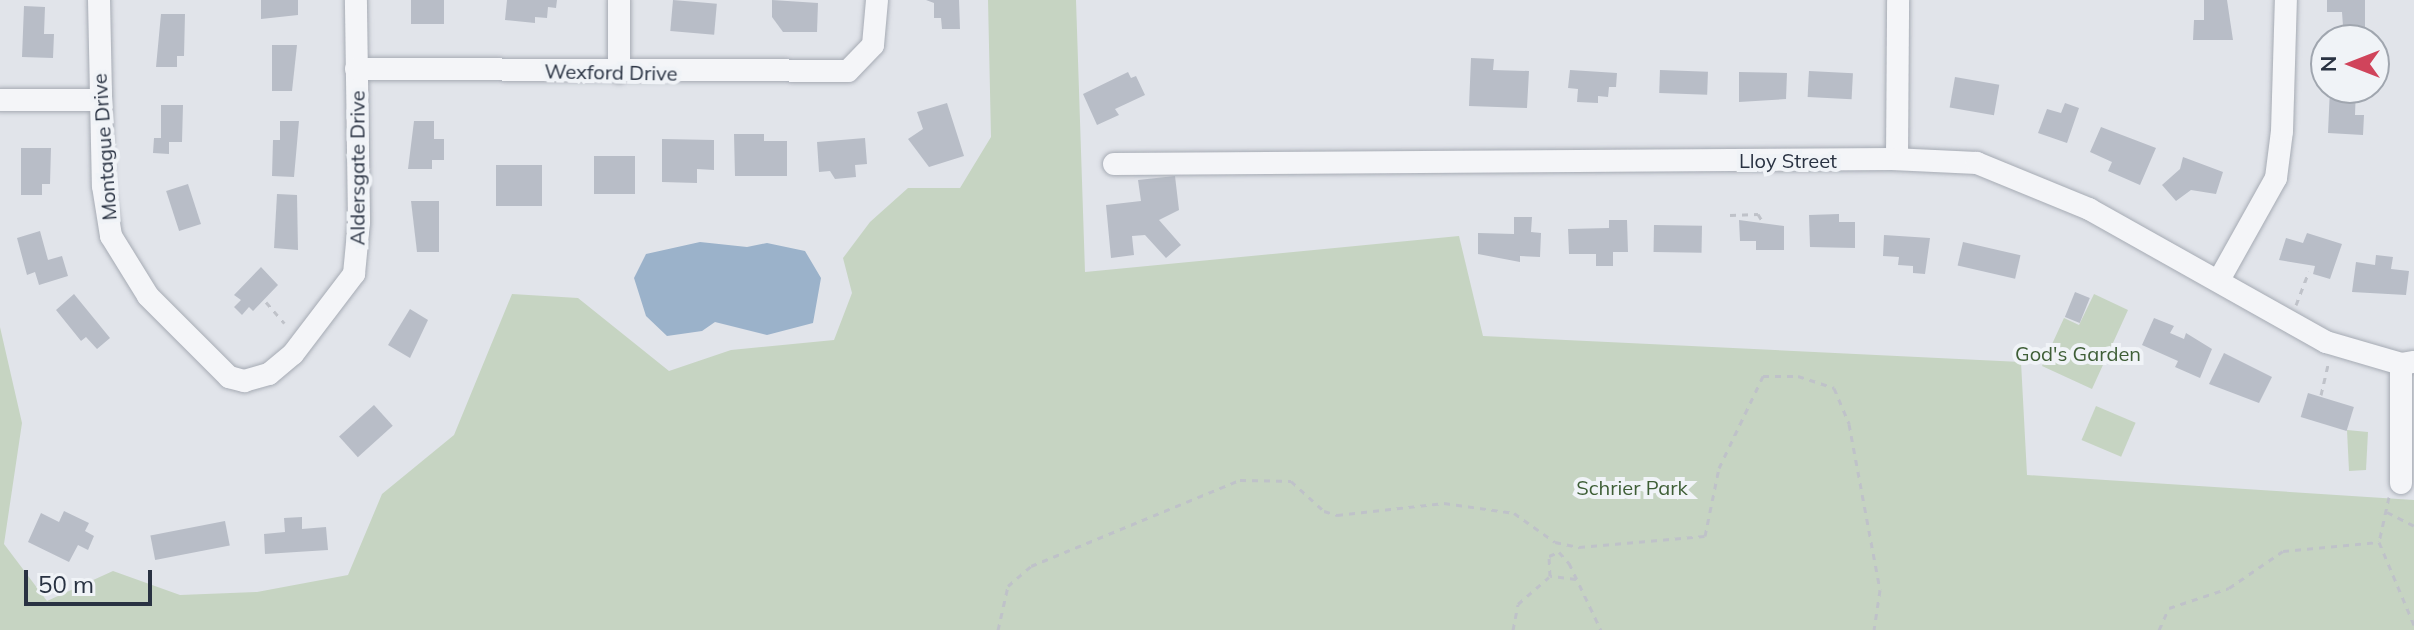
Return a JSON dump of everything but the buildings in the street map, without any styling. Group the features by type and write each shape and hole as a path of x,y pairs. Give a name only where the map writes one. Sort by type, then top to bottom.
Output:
{"street":[{"name":"Montague Drive","path":"99,0 99,100 105,215 117,248 148,296 229,377 244,381"},
{"name":"Aldersgate Drive","path":"244,381 269,374 293,354 354,274 359,236 356,0"},
{"path":"619,0 619,72"},
{"name":"Wexford Drive","path":"356,69 829,74 848,71 863,61 873,45 877,0"},
{"path":"1897,159 1898,0"},
{"path":"2219,280 2276,178 2286,65 2286,0"},
{"path":"0,100 99,100"},
{"name":"Lloy Street","path":"1114,164 1897,159 1977,163 2030,182 2219,280 2289,323 2333,344 2408,363"},
{"path":"2401,483 2408,363"}],"path":[{"path":"1730,215 1758,214 1764,224"},
{"path":"2289,323 2309,271"},
{"path":"266,302 284,323"},
{"path":"2321,395 2333,344"},
{"path":"998,630 1008,586 1031,566 1240,480 1291,481 1324,511 1337,515 1444,503 1514,513 1557,542 1579,547 1705,536 1719,468 1763,376 1798,376 1834,388 1849,424 1880,590 1874,630"},
{"path":"2401,483 2391,486 2379,542 2414,625"},
{"path":"2387,512 2414,526"},
{"path":"1550,576 1547,562 1556,552 1557,542"},
{"path":"2159,630 2169,608 2229,588 2283,551 2379,542"},
{"path":"1556,552 1564,555 1601,630"},
{"path":"1513,630 1518,604 1550,576 1576,579"}],"green space":[{"name":"Schrier Park","path":"988,0 1076,0 1085,272 1459,236 1483,336 2021,362 2027,475 2414,500 2414,630 0,630 0,327 22,423 4,544 47,601 113,571 180,595 257,592 348,575 382,494 454,435 512,294 578,298 669,371 731,350 834,340 852,293 843,258 870,222 908,188 960,188 991,137"},
{"name":"God's Garden","path":"2094,294 2128,310 2092,389 2042,366 2064,318 2079,325"},
{"path":"2096,406 2136,423 2121,457 2082,440"},
{"path":"2347,430 2368,432 2366,470 2349,471"}],"water":[{"path":"700,242 747,247 767,243 805,251 821,278 813,323 767,335 715,322 702,331 667,336 646,316 634,278 646,254"}]}
